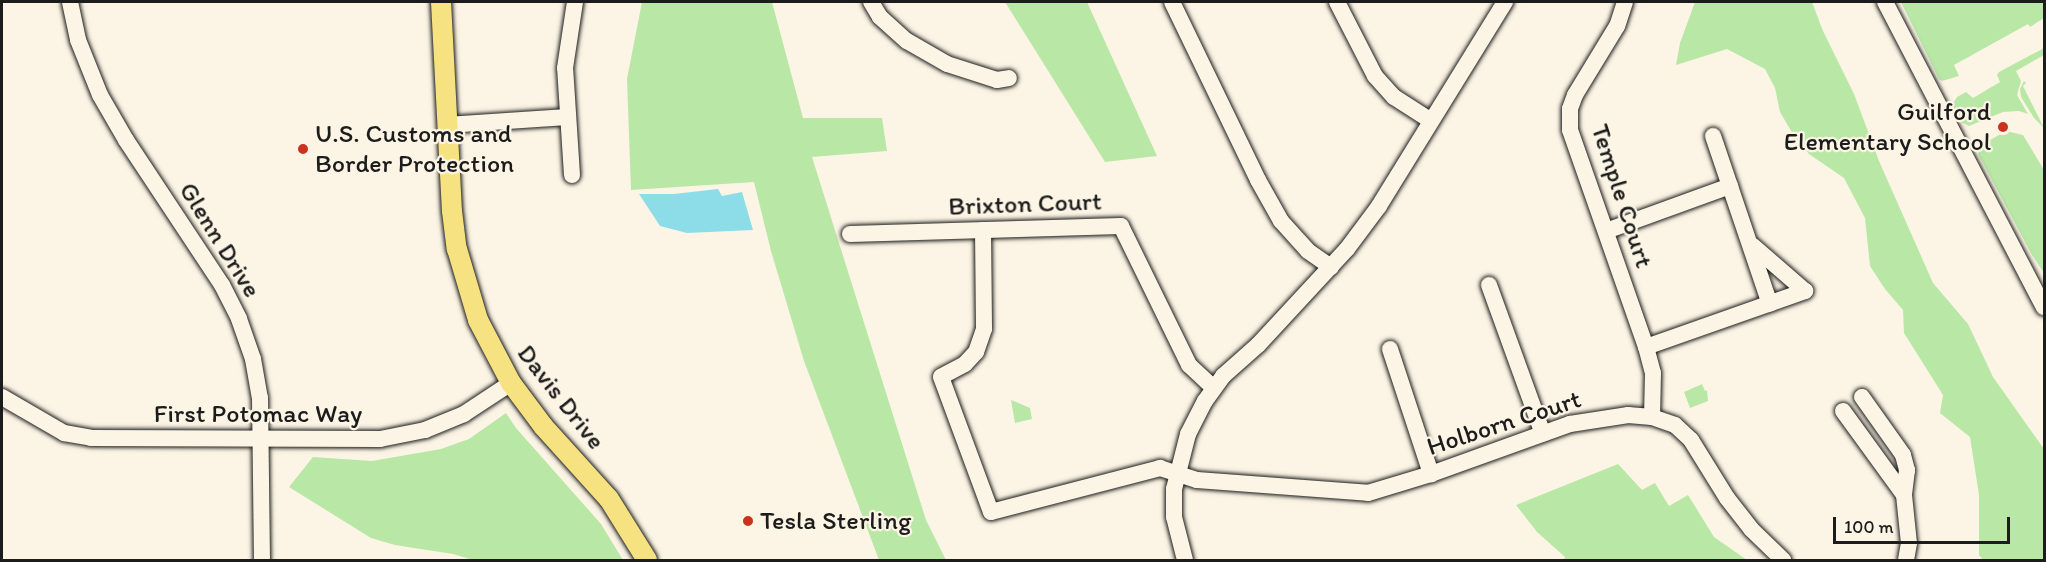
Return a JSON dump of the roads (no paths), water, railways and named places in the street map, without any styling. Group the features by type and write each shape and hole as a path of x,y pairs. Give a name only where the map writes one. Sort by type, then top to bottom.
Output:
{"main road":[{"name":"Davis Drive","path":"441,2 452,212 466,284 478,320 511,383 543,426 609,499 647,561"}],"street":[{"name":"Glenn Drive","path":"70,2 78,40 100,95 126,140 222,285 239,319 253,358 260,398 262,440 262,561"},
{"path":"572,175 565,68 575,2"},
{"path":"871,2 880,17 907,41 947,64 997,80 1009,78"},
{"path":"1172,2 1258,180 1281,222 1308,251 1331,267"},
{"path":"1337,2 1375,76 1394,97 1430,120"},
{"path":"1185,561 1174,517 1177,473 1188,434 1214,388 1331,267 1379,206 1430,120 1505,2"},
{"name":"Temple Court","path":"1625,2 1617,26 1575,95 1570,109 1570,130 1646,347 1653,373 1652,417"},
{"path":"1885,2 2044,307"},
{"path":"447,125 567,117"},
{"path":"1713,136 1770,304"},
{"path":"1606,231 1730,186"},
{"name":"Brixton Court","path":"850,234 1121,226 1189,365 1214,388"},
{"name":"Holborn Court","path":"982,230 984,329 976,352 966,364 941,377 991,512 1160,468 1197,480 1368,493 1431,474 1570,424 1628,415 1652,417 1675,425 1691,440 1727,498 1751,529 1783,561"},
{"path":"1646,347 1805,291 1752,246"},
{"path":"1489,285 1543,434"},
{"path":"1390,349 1431,474"},
{"name":"First Potomac Way","path":"2,396 64,433 91,438 380,440 425,430 464,414 511,383"},
{"path":"1862,397 1903,456 1907,470 1904,495 1909,543 1906,561"},
{"path":"1843,411 1904,495"}],"water":[{"path":"718,189 722,196 742,192 753,230 687,233 660,226 639,194 674,194"}],"place":[{"name":"Guilford Elementary School","path":"2003,127"},
{"name":"U.S. Customs and Border Protection","path":"303,149"},
{"name":"Tesla Sterling","path":"748,521"}]}
